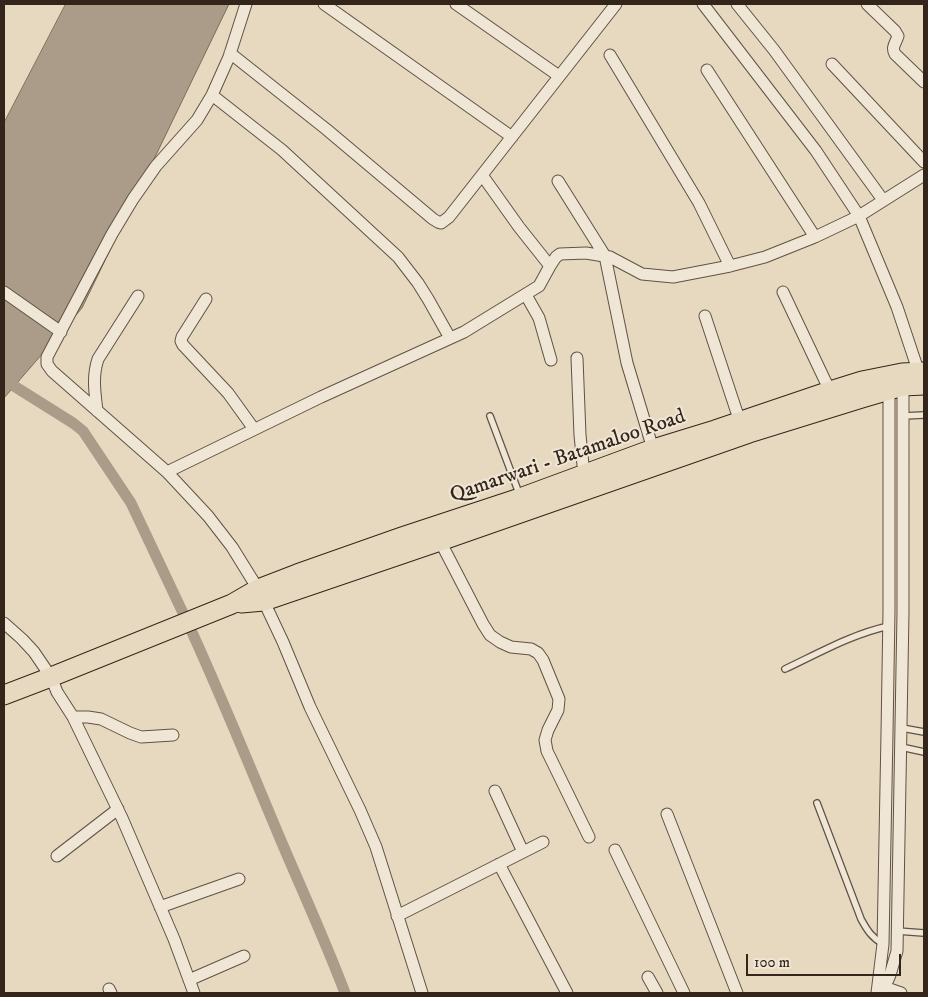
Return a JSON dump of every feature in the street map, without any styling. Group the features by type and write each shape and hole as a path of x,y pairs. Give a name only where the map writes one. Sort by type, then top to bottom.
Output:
{"main road":[{"name":"Qamarwari - Batamaloo Road","path":"261,595 402,537 520,498 653,449 862,381 907,379"},
{"name":"Qamarwari - Batamaloo Road","path":"4,694 232,604 440,541 749,433 862,398 907,379"}],"street":[{"path":"246,4 230,53 212,95 197,120 156,166 133,199 57,330 47,357 47,364 52,371 166,472 208,516 232,547 261,595 310,707 376,847 422,993"},
{"path":"324,4 512,137"},
{"path":"456,4 559,76"},
{"path":"230,53 326,129 438,222 442,223 449,217 616,4"},
{"path":"703,4 816,151 859,216 897,307 907,379 888,626 883,944 880,990"},
{"path":"737,4 774,50 883,200"},
{"path":"867,4 896,30 898,36 893,51 924,82"},
{"path":"610,55 699,203 730,266"},
{"path":"832,64 924,162"},
{"path":"706,70 815,237"},
{"path":"212,95 282,150 398,257 428,298 450,338"},
{"path":"482,175 550,266"},
{"path":"166,472 321,397 464,332 539,286 550,266 563,253 586,253 605,256 617,260 642,274 673,276 730,266 765,257 815,237 859,216 924,175"},
{"path":"558,182 605,256 628,363 653,449"},
{"path":"4,292 57,330"},
{"path":"783,292 830,390"},
{"path":"526,295 539,318 551,360"},
{"path":"97,411 94,380 98,359 138,296"},
{"path":"206,299 181,341 228,393 254,429"},
{"path":"705,316 740,422"},
{"path":"577,358 580,435 584,475"},
{"path":"880,990 890,975 897,951 902,728 903,416 907,379"},
{"path":"440,541 490,634 500,642 511,647 531,649 544,660 559,699 558,710 548,730 546,740 547,751 589,837"},
{"path":"4,623 34,652 51,677 57,692 73,717 118,809 194,993"},
{"path":"73,717 88,716 101,719 141,737 173,735"},
{"path":"495,791 523,852"},
{"path":"57,856 118,809"},
{"path":"667,814 737,993"},
{"path":"397,916 543,842"},
{"path":"616,850 684,993"},
{"path":"499,864 567,993"},
{"path":"160,907 238,879"},
{"path":"189,980 244,956"},
{"path":"648,977 657,993"},
{"path":"880,990 901,993"}],"lane":[{"path":"903,416 924,415"},
{"path":"490,416 520,498"},
{"path":"786,669 860,634 888,626"},
{"path":"902,728 924,732"},
{"path":"901,747 924,752"},
{"path":"816,803 861,919 868,932 883,944"},
{"path":"897,931 924,933"}],"shaded area":[{"path":"66,4 229,4 82,308 4,398 4,123"}],"waterway":[{"path":"14,386 83,431 131,503 183,613"},
{"path":"191,630 345,993"}]}
